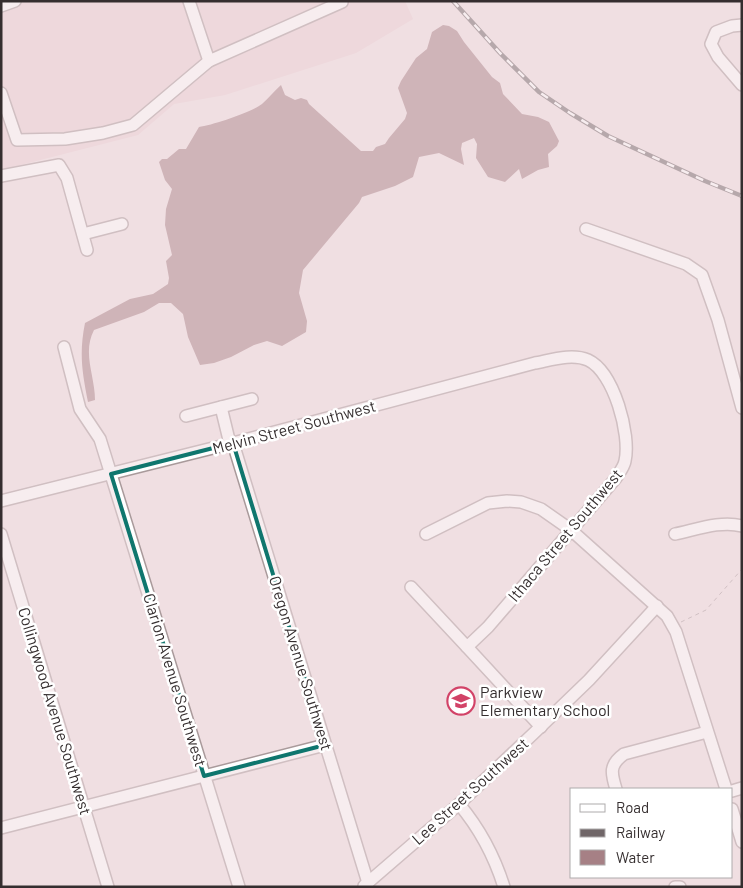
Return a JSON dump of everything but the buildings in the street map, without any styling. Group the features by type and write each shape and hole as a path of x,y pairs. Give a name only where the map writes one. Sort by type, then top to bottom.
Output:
{"street":[{"path":"1,6 15,1"},
{"path":"189,1 209,61"},
{"path":"1,93 17,140 65,139 103,134 133,125 209,61 342,1"},
{"path":"742,26 732,26 716,32 711,44 718,57 742,85"},
{"path":"1,176 59,165 67,178 87,250"},
{"path":"83,234 122,224"},
{"path":"586,228 686,264 702,275 707,284 718,320 742,408"},
{"name":"Clarion Avenue Southwest","path":"64,347 80,409 100,439 239,887"},
{"name":"Melvin Street Southwest","path":"1,501 535,363 568,357 587,359"},
{"name":"Ithaca Street Southwest","path":"467,648 488,627 616,478 625,462 626,442 623,422 608,380 598,367 587,359"},
{"path":"186,416 252,399"},
{"name":"Oregon Avenue Southwest","path":"221,407 231,443 270,558 366,885"},
{"path":"426,534 488,503 507,501 520,502 541,509 571,530 667,616 676,632 726,788"},
{"path":"675,534 720,525 732,524 742,526"},
{"name":"Collingwood Avenue Southwest","path":"1,534 108,887"},
{"path":"411,587 541,726"},
{"name":"Lee Street Southwest","path":"366,885 459,804 589,680 657,606"},
{"path":"616,788 612,776 613,767 616,760 624,754 707,732"},
{"path":"1,828 325,744"},
{"path":"459,804 475,823 487,843 504,887"},
{"path":"733,812 742,842"},
{"path":"675,887 680,887"}],"path":[{"path":"680,622 706,610 742,569"}],"highlighted area":[{"path":"233,443 325,745 204,776 111,474"}],"shaded area":[{"path":"1,1 405,1 413,19 356,53 225,95 174,104 138,135 1,170"}],"water":[{"path":"443,25 457,31 492,77 500,83 503,94 522,114 538,117 549,122 559,141 557,146 548,154 549,167 538,170 522,179 519,169 505,182 488,177 476,158 477,144 474,138 462,143 461,149 464,165 439,153 419,157 413,177 395,186 362,197 303,270 299,293 307,321 306,332 282,346 267,341 254,345 231,357 214,363 200,365 188,337 183,314 171,303 159,303 144,312 94,330 89,347 89,356 95,400 88,402 82,362 85,323 130,299 153,294 168,284 169,278 166,261 172,255 165,225 166,209 172,189 165,180 159,162 162,159 167,159 179,149 186,149 199,127 250,111 265,102 281,85 285,95 295,100 301,98 307,100 309,104 361,151 373,151 376,147 385,144 405,119 407,113 398,88 416,58 427,49 432,32"}],"railway":[{"path":"453,1 500,53 539,92 570,113 608,136 742,196"}],"place":[{"name":"Parkview Elementary School","path":"461,701"}]}
